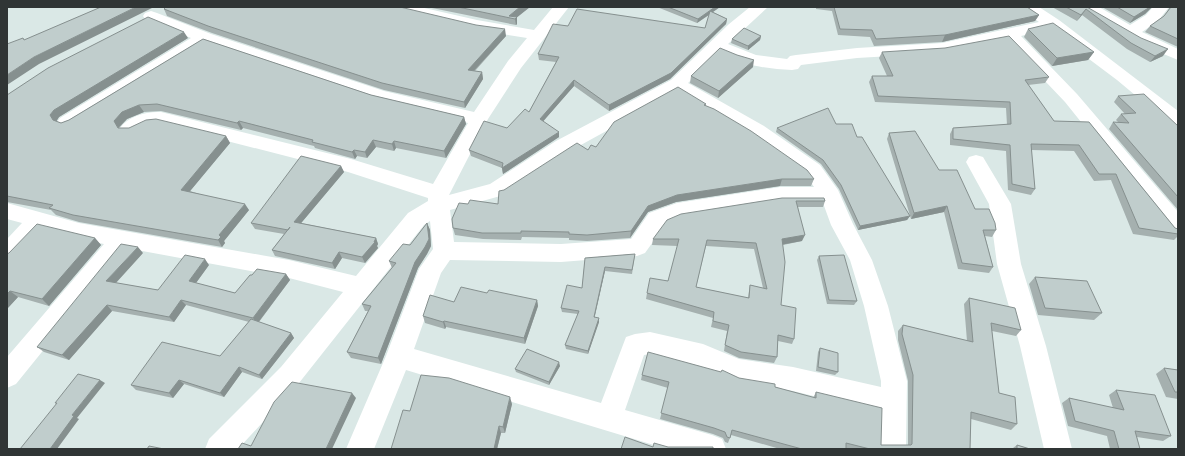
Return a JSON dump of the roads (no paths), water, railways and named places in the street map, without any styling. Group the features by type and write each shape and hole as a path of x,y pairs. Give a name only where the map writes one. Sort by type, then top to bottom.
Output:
{"street":[{"path":"168,7 144,19 380,96 479,119"},
{"path":"399,7 477,25 536,35"},
{"path":"219,449 290,375 416,219 439,199 479,119 514,65 536,35 561,7"},
{"path":"130,128 143,120 152,117 161,118 351,166 439,199 497,190 563,146 677,84 735,27 760,7"},
{"path":"1030,7 1142,90 1178,121"},
{"path":"1087,7 1130,32 1178,55"},
{"path":"1130,32 1152,18 1161,7"},
{"path":"718,45 728,52 748,59 771,64 792,65 796,60 857,53 942,48 1010,34 1052,23"},
{"path":"1010,34 1071,98 1178,227"},
{"path":"67,122 182,50 205,38"},
{"path":"677,84 757,131 813,170 832,195 842,225 861,260 876,306 894,381 892,449"},
{"path":"976,162 1000,204 1008,264 1033,346 1058,449"},
{"path":"444,251 561,253 637,247 657,219 678,211 780,195 832,195"},
{"path":"360,449 399,356 431,269 444,251 439,199"},
{"path":"7,211 79,231 289,269 361,287"},
{"path":"7,253 39,220"},
{"path":"7,376 121,239"},
{"path":"609,418 635,345 650,344 703,355 737,370 792,378 893,403"},
{"path":"399,356 712,449"}]}
